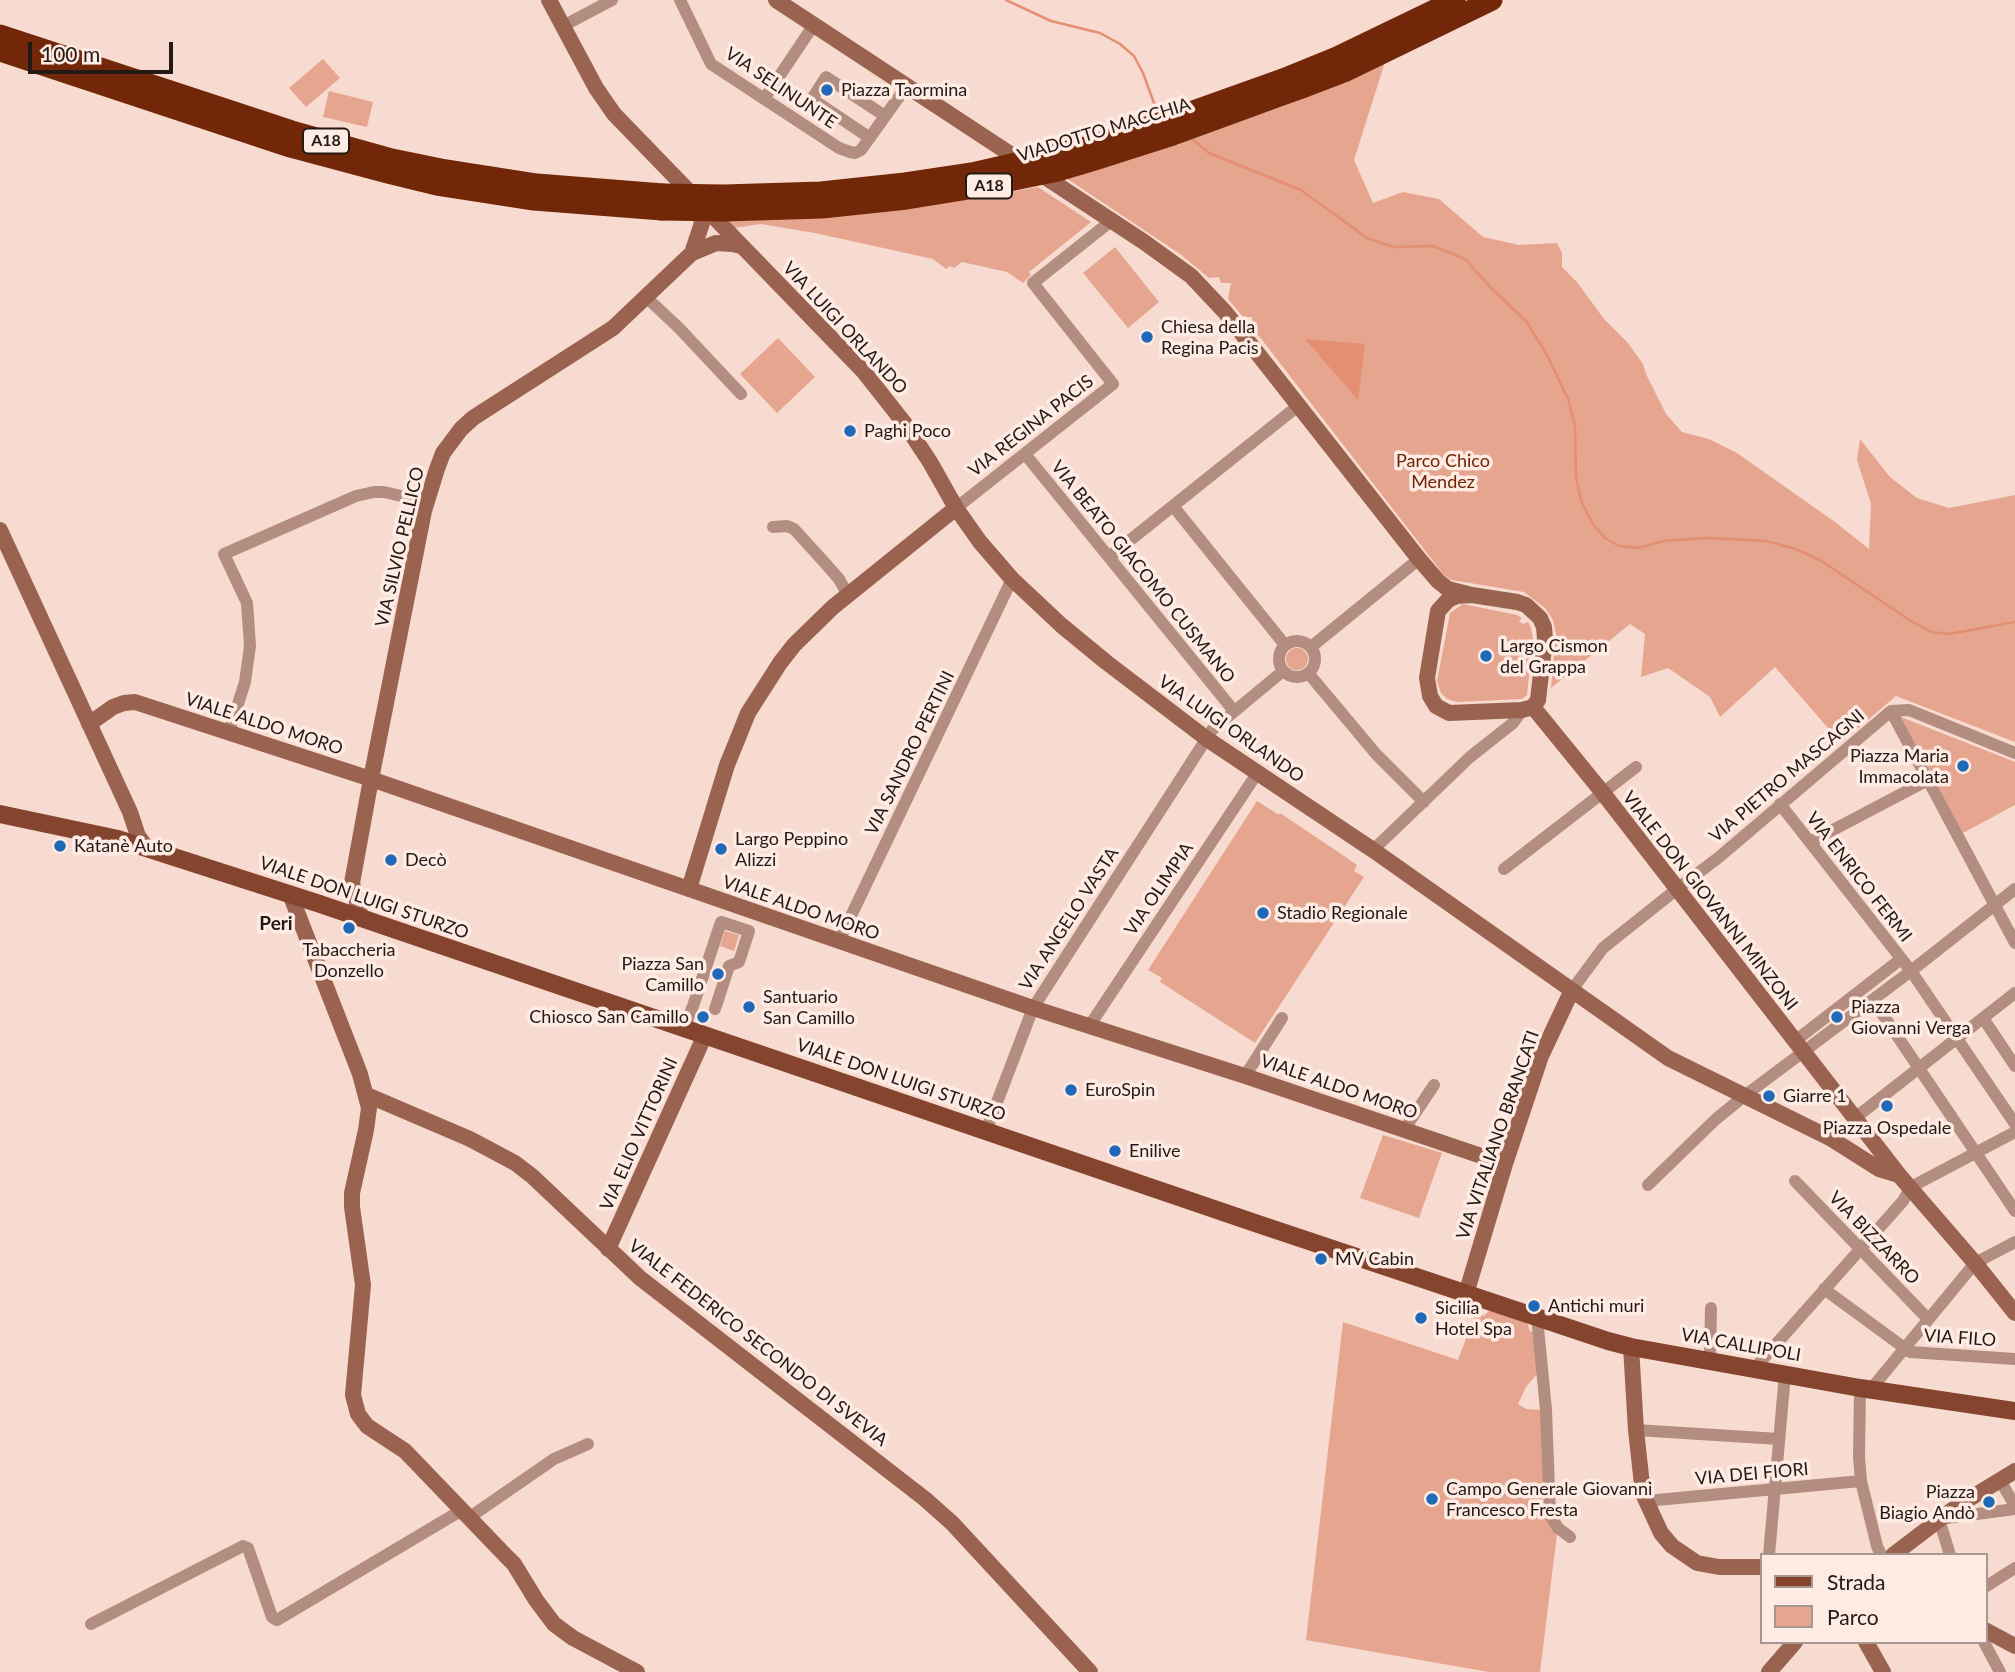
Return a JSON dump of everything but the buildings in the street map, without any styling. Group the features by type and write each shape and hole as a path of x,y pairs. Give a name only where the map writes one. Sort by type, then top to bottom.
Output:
{"highway":[{"name":"A18","path":"1293,83 1337,57 1455,0"},
{"name":"A18","path":"1293,83 1344,72 1492,0"},
{"name":"A18","path":"0,35 292,131 392,159 514,181 663,202"},
{"name":"A18","path":"0,51 287,146 436,185 534,200 663,202"},
{"name":"VIADOTTO MACCHIA","path":"663,202 737,195 821,192 972,173 1090,146 1293,83"}],"main road":[{"name":"VIALE DON LUIGI STURZO","path":"0,814 118,839 327,906 1466,1294"},
{"name":"VIA CALLIPOLI","path":"1466,1294 1631,1347 2015,1411"}],"street":[{"name":"VIA LUIGI ORLANDO","path":"550,0 608,107 883,393 980,542 1012,579 1062,625 1098,656 1207,739 1373,850 1668,1058 1830,1138 1905,1181"},
{"path":"563,26 612,0"},
{"name":"VIA SELINUNTE","path":"680,0 711,64 839,148 855,153 870,138"},
{"path":"776,0 1191,276 1210,295 1438,581 1448,589 1517,602 1540,618 1545,639 1538,700 1526,713 1470,757 1373,850"},
{"path":"764,99 813,26"},
{"path":"885,116 826,77 812,99 870,138 906,87"},
{"path":"697,200 702,223 697,246"},
{"name":"VIA REGINA PACIS","path":"956,508 1113,384 1033,283 1111,221"},
{"path":"697,246 715,226 720,225"},
{"path":"697,246 716,243 741,246"},
{"name":"VIA SILVIO PELLICO","path":"352,883 427,502 443,453 461,429 495,403 613,328 697,246"},
{"path":"646,297 741,394"},
{"path":"1109,557 1298,406"},
{"name":"VIA BEATO GIACOMO CUSMANO","path":"1025,454 1234,711"},
{"path":"229,732 245,682 250,646 247,603 224,554 356,496 384,492 427,502"},
{"path":"1173,506 1281,640 1279,674 1313,678"},
{"path":"689,889 727,765 748,713 780,663 794,645 848,595 956,508"},
{"path":"772,527 787,526 794,529 839,579 848,595"},
{"path":"0,530 123,796 138,836 147,848"},
{"path":"1419,559 1437,590 1438,611 1427,678 1427,688 1436,706 1450,713 1526,713"},
{"path":"1281,640 1315,644 1419,559"},
{"name":"VIA SANDRO PERTINI","path":"839,941 1012,579"},
{"path":"1438,611 1448,600 1472,595"},
{"path":"1315,644 1313,678 1376,754 1423,802"},
{"name":"VIA ANGELO VASTA","path":"986,1131 1033,1008 1212,730 1279,674"},
{"name":"VIALE ALDO MORO","path":"89,724 113,707 135,702 371,779 1033,1008 1505,1164"},
{"path":"2015,753 1909,710 1888,713 2015,943"},
{"name":"VIALE DON GIOVANNI MINZONI","path":"1526,713 1603,793 1872,1140 2015,1313"},
{"name":"VIA PIETRO MASCAGNI","path":"1572,990 1603,948 1718,858 1888,713"},
{"path":"1504,869 1636,767"},
{"name":"VIA OLIMPIA","path":"1090,1025 1258,772"},
{"path":"1810,842 1925,782"},
{"path":"118,839 124,818 123,796"},
{"name":"VIA ENRICO FERMI","path":"1780,804 1911,971 2015,1124"},
{"path":"306,934 309,915 327,906 352,883 361,918"},
{"path":"1800,1046 1873,1000 2015,889"},
{"path":"290,894 367,1095 369,1108 352,1192 363,1285 354,1385 358,1414 367,1426 405,1451 514,1564 554,1624 573,1638 637,1672"},
{"path":"684,1028 694,1006 708,960 721,922 749,931 738,962 729,966 708,960"},
{"path":"1648,1185 1716,1119 1901,959"},
{"path":"715,1009 729,966"},
{"name":"VIA VITALIANO BRANCATI","path":"1466,1294 1541,1056 1572,990"},
{"path":"1830,1138 1853,1116 2015,993"},
{"path":"1873,1000 2015,1211"},
{"path":"1245,1076 1282,1018"},
{"path":"1983,1018 2015,1066"},
{"name":"VIA ELIO VITTORINI","path":"608,1249 705,1035"},
{"path":"1404,1129 1434,1085"},
{"name":"VIALE FEDERICO SECONDO DI SVEVIA","path":"367,1095 470,1139 515,1163 678,1309 925,1499 952,1523 1090,1672"},
{"path":"1754,1369 1903,1200 1905,1181 1976,1152 2015,1132"},
{"name":"VIA BIZZARRO","path":"1795,1181 1928,1319"},
{"path":"1880,1553 1861,1481 1859,1457 1866,1388 1975,1263 2015,1242"},
{"path":"1824,1289 1904,1347"},
{"path":"1710,1361 1711,1308"},
{"path":"1537,1317 1546,1410 1550,1515 1558,1528 1570,1536"},
{"path":"1631,1347 1643,1494 1661,1533 1672,1546 1697,1563 1719,1567 1759,1567"},
{"name":"VIA FILO","path":"1904,1347 1910,1352 2015,1359"},
{"path":"1769,1553 1785,1374"},
{"path":"1636,1430 1779,1439"},
{"path":"91,1624 243,1546 247,1548 272,1617 277,1620 466,1514 554,1459 588,1444"},
{"path":"1896,1553 1956,1507 2015,1471"},
{"path":"1939,1519 2015,1507 2000,1480"},
{"name":"VIA DEI FIORI","path":"1646,1501 1861,1481"},
{"path":"1939,1519 1949,1553"},
{"path":"1987,1586 2015,1568"},
{"path":"1987,1631 2009,1643"},
{"path":"2000,1672 1985,1645 2009,1643"},
{"path":"1769,1672 1793,1644"},
{"path":"1869,1646 1884,1672"}],"green space":[{"path":"323,59 340,78 306,107 289,88"},
{"name":"Parco Chico Mendez","path":"1385,62 1354,160 1373,203 1403,192 1439,199 1483,237 1519,245 1557,243 1562,253 1562,267 1577,282 1604,319 1628,343 1643,364 1666,414 1682,432 1709,439 1737,453 1869,549 1871,504 1857,460 1860,439 1890,477 1917,498 1949,508 2015,495 2015,742 1896,696 1841,743 1775,667 1720,717 1710,697 1668,668 1641,677 1645,634 1630,624 1551,688 1556,633 1553,620 1545,608 1524,592 1452,580 1444,575 1252,327 1252,317 1243,317 1228,299 1231,283 1221,283 1219,277 1209,278 1180,254 1066,178 1110,166 1284,106"},
{"path":"329,91 373,102 367,127 323,117"},
{"path":"1038,187 1091,222 1029,272 1031,275 1023,283 1007,272 962,262 954,268 950,266 946,269 933,259 815,233 761,224 734,228 726,221 979,197"},
{"path":"1115,247 1159,302 1128,328 1083,273"},
{"path":"778,338 815,377 777,413 740,374"},
{"path":"1463,604 1517,615 1522,618 1519,621 1523,624 1528,622 1533,639 1527,695 1522,699 1457,702 1447,699 1441,693 1437,681 1450,613"},
{"path":"1297,648 1305,651 1308,659 1305,667 1297,670 1289,667 1286,659 1289,651"},
{"path":"1901,717 2015,762 2015,805 1963,833"},
{"name":"Stadio Regionale","path":"1257,801 1279,815 1280,813 1357,865 1354,871 1364,877 1255,1043 1160,982 1162,978 1148,970"},
{"path":"725,931 739,935 734,951 720,946"},
{"path":"1383,1135 1442,1153 1419,1218 1360,1198"},
{"name":"Campo Generale Giovanni Francesco Fresta","path":"1490,1310 1527,1322 1530,1331 1535,1334 1537,1374 1526,1387 1518,1404 1526,1409 1542,1410 1546,1497 1538,1501 1538,1515 1547,1516 1557,1534 1540,1672 1489,1672 1306,1640 1343,1322 1458,1360 1476,1312 1484,1316"}],"shaded area":[{"path":"1305,339 1365,344 1358,400"}],"waterway":[{"path":"1006,0 1051,21 1100,33 1120,44 1134,56 1154,103 1162,114"},
{"path":"1192,139 1209,153 1301,190 1367,238 1394,247 1433,246 1465,259 1527,322 1548,357 1568,399 1575,426 1576,477 1581,501 1593,524 1605,538 1619,546 1638,548 1663,541 1706,538 1766,541 1796,549 1820,560 1931,632 1949,634 2015,622"}],"place":[{"name":"Piazza Taormina","path":"827,90"},
{"name":"Chiesa della Regina Pacis","path":"1147,337"},
{"name":"Paghi Poco","path":"850,431"},
{"name":"Largo Cismon del Grappa","path":"1486,656"},
{"name":"Piazza Maria Immacolata","path":"1963,766"},
{"name":"Katanè Auto","path":"60,846"},
{"name":"Largo Peppino Alizzi","path":"721,849"},
{"name":"Decò","path":"391,860"},
{"name":"Stadio Regionale","path":"1263,913"},
{"name":"Tabaccheria Donzello","path":"349,928"},
{"name":"Piazza San Camillo","path":"718,974"},
{"name":"Santuario San Camillo","path":"749,1007"},
{"name":"Chiosco San Camillo","path":"703,1017"},
{"name":"Piazza Giovanni Verga","path":"1837,1017"},
{"name":"EuroSpin","path":"1071,1090"},
{"name":"Giarre 1","path":"1769,1096"},
{"name":"Piazza Ospedale","path":"1887,1106"},
{"name":"Enilive","path":"1115,1151"},
{"name":"MV Cabin","path":"1321,1259"},
{"name":"Antichi muri","path":"1534,1306"},
{"name":"Sicilia Hotel Spa","path":"1421,1318"},
{"name":"Campo Generale Giovanni Francesco Fresta","path":"1432,1499"},
{"name":"Piazza Biagio Andò","path":"1989,1502"}],"district":[{"name":"Peri","path":"276,924"}]}
